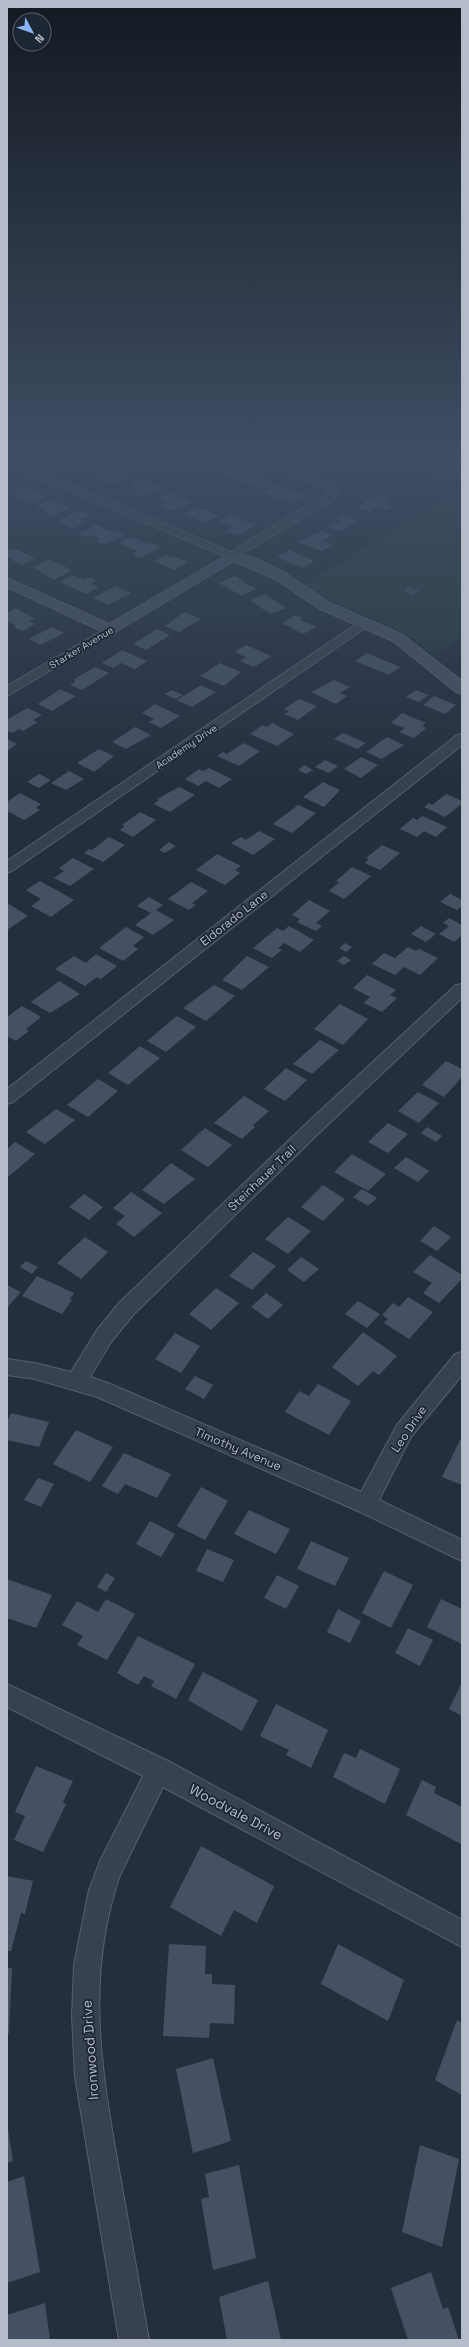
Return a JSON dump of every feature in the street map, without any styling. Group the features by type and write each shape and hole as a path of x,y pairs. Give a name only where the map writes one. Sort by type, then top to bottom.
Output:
{"street":[{"name":"Starker Avenue","path":"7,692 218,565"},
{"path":"256,565 280,576 325,606 398,638 462,689"},
{"path":"7,582 110,630"},
{"name":"Academy Drive","path":"7,868 364,623"},
{"name":"Eldorado Lane","path":"7,1098 462,738"},
{"name":"Steinhauer Trail","path":"78,1381 104,1336 126,1309 313,1128 462,989"},
{"name":"Leo Drive","path":"366,1504 404,1431 462,1360"},
{"name":"Timothy Avenue","path":"7,1367 35,1371 78,1381 102,1389 366,1504 462,1551"},
{"name":"Woodvale Drive","path":"7,1695 158,1770 462,1934"},
{"name":"Ironwood Drive","path":"134,2340 89,2076 86,2016 87,1965 102,1890 109,1870 158,1770"}],"green space":[{"path":"337,565 462,565 462,637 434,655 404,633 338,604 304,585"}],"building":[{"path":"38,565 61,565 72,570 54,580 33,567"},
{"path":"162,565 184,565 174,570"},
{"path":"295,565 308,565 303,568"},
{"path":"73,575 84,580 90,577 97,580 91,584 99,587 86,594 60,582"},
{"path":"235,576 256,589 242,596 219,583"},
{"path":"115,586 131,593 108,605 93,598"},
{"path":"409,587 419,591 413,595 404,591"},
{"path":"265,594 286,608 270,614 250,600"},
{"path":"15,608 34,618 29,621 35,624 22,631 14,627 16,626 7,621 7,613"},
{"path":"184,612 201,619 179,632 165,626"},
{"path":"296,615 303,618 300,620 316,627 303,634 282,623"},
{"path":"52,627 64,633 41,645 29,639"},
{"path":"157,629 170,635 146,650 133,644"},
{"path":"246,645 271,656 254,667 240,661 246,657 234,652"},
{"path":"122,650 147,661 135,669 121,663 113,668 102,663"},
{"path":"367,653 400,667 389,675 355,661"},
{"path":"220,663 241,672 224,686 200,676"},
{"path":"95,667 109,673 82,690 70,685 76,681 73,680"},
{"path":"334,680 350,687 340,693 347,696 336,704 311,692"},
{"path":"201,685 216,692 192,707 177,700"},
{"path":"60,689 76,696 52,711 38,704"},
{"path":"172,690 183,695 175,699 165,694"},
{"path":"416,690 429,695 419,702 406,697"},
{"path":"434,696 456,705 445,714 423,705"},
{"path":"299,699 317,706 298,720 284,714 289,711 284,709"},
{"path":"155,704 180,716 161,728 149,722 154,719 142,713"},
{"path":"27,708 42,715 33,720 38,722 23,731 19,729 12,733 7,731 7,720"},
{"path":"402,713 426,723 422,726 426,728 414,738 399,732 405,728 391,723"},
{"path":"272,723 294,734 277,746 250,734 262,725 267,727"},
{"path":"135,727 151,735 126,749 112,742"},
{"path":"343,733 366,743 357,749 334,739"},
{"path":"387,737 404,745 381,759 366,752"},
{"path":"7,739 17,744 7,751"},
{"path":"243,743 260,751 239,766 217,756 223,752 227,754"},
{"path":"99,749 114,756 94,772 77,763"},
{"path":"361,757 378,765 361,778 344,769"},
{"path":"325,760 338,766 329,773 315,767"},
{"path":"304,765 313,770 306,774 298,770"},
{"path":"209,768 232,779 219,788 206,781 198,786 185,779 199,769 203,771"},
{"path":"69,771 84,779 66,790 51,783"},
{"path":"39,774 51,780 39,788 27,782"},
{"path":"323,782 340,790 324,807 303,797"},
{"path":"179,787 195,795 170,812 154,804 159,800 157,799"},
{"path":"20,793 41,804 36,808 40,810 24,820 7,811 7,802"},
{"path":"446,794 462,801 462,804 445,817 424,807 429,803 432,805"},
{"path":"298,805 316,813 292,833 273,824"},
{"path":"140,812 156,820 133,837 120,830 125,826 122,825"},
{"path":"422,816 447,827 436,837 424,831 417,837 400,829 413,818 417,820"},
{"path":"259,831 275,839 253,855 231,843 241,837 246,840"},
{"path":"109,837 125,845 103,862 84,853 89,849 92,850"},
{"path":"169,842 176,846 165,853 159,850"},
{"path":"382,845 400,853 380,870 365,863 369,859 366,858"},
{"path":"217,854 241,866 235,870 240,873 225,885 196,870"},
{"path":"73,858 94,869 70,886 54,878 64,871 59,868"},
{"path":"352,867 371,876 344,899 329,891 339,882 336,881"},
{"path":"40,881 74,900 51,917 31,906 41,899 26,890"},
{"path":"191,882 208,891 192,903 196,905 189,910 168,899"},
{"path":"450,894 462,900 462,906 457,910 440,902"},
{"path":"149,897 163,905 156,910 174,920 153,935 135,925 151,913 137,906"},
{"path":"309,900 330,911 316,923 322,926 316,931 297,922 300,919 292,915"},
{"path":"9,904 28,916 7,930 7,906"},
{"path":"449,918 462,925 462,935 454,942 439,934 449,926 443,923"},
{"path":"289,926 314,940 300,952 284,943 278,948 282,950 272,958 253,948 277,928 283,931"},
{"path":"421,926 436,934 426,942 411,934"},
{"path":"126,927 144,937 133,946 138,949 123,961 99,948"},
{"path":"345,943 352,947 346,952 339,948"},
{"path":"408,947 416,951 419,949 438,958 420,975 404,967 395,975 372,964 384,953 395,958"},
{"path":"96,954 117,966 101,979 97,977 85,986 55,969 74,956 86,963"},
{"path":"247,956 269,967 242,990 222,980"},
{"path":"344,956 351,960 344,965 337,961"},
{"path":"367,975 396,990 390,995 397,998 382,1012 364,1003 370,997 353,988"},
{"path":"59,981 80,994 50,1013 31,1002"},
{"path":"214,985 235,996 206,1021 183,1008"},
{"path":"340,1004 368,1019 343,1045 314,1029"},
{"path":"22,1006 41,1017 26,1029 29,1031 16,1041 7,1036 7,1017"},
{"path":"177,1016 196,1027 166,1052 147,1041"},
{"path":"320,1040 339,1050 312,1074 293,1064"},
{"path":"140,1046 160,1058 128,1085 108,1073"},
{"path":"446,1061 462,1069 462,1077 444,1097 422,1085"},
{"path":"286,1068 307,1080 285,1101 264,1089"},
{"path":"98,1079 118,1091 88,1117 67,1105"},
{"path":"418,1092 439,1103 419,1123 398,1111"},
{"path":"244,1096 269,1111 253,1125 255,1127 242,1139 214,1123"},
{"path":"56,1109 75,1120 45,1144 26,1132"},
{"path":"388,1123 408,1134 388,1153 368,1142"},
{"path":"427,1127 442,1136 436,1142 421,1133"},
{"path":"205,1128 232,1145 208,1167 181,1150"},
{"path":"15,1142 35,1154 7,1178 7,1149"},
{"path":"352,1154 386,1174 368,1191 334,1172"},
{"path":"406,1157 429,1171 418,1182 394,1168"},
{"path":"171,1163 195,1179 164,1204 142,1190"},
{"path":"323,1185 345,1199 323,1221 301,1207"},
{"path":"362,1189 377,1198 368,1206 353,1197"},
{"path":"131,1192 162,1213 134,1237 116,1224 125,1216 113,1208"},
{"path":"84,1194 103,1207 89,1220 69,1207"},
{"path":"288,1217 311,1231 288,1254 265,1239"},
{"path":"434,1226 451,1237 437,1251 420,1241"},
{"path":"85,1237 108,1252 81,1279 57,1263"},
{"path":"253,1252 276,1266 252,1290 229,1276"},
{"path":"430,1255 462,1275 462,1279 439,1303 423,1293 432,1283 413,1272"},
{"path":"301,1257 319,1269 304,1282 287,1270"},
{"path":"26,1261 38,1267 32,1274 20,1267"},
{"path":"37,1276 74,1293 70,1299 72,1300 62,1314 22,1296"},
{"path":"7,1285 21,1292 7,1308"},
{"path":"216,1288 239,1303 211,1330 189,1314"},
{"path":"266,1293 283,1305 268,1319 251,1307"},
{"path":"408,1297 433,1312 409,1339 384,1323 388,1319 382,1315 393,1303 399,1307"},
{"path":"358,1301 380,1314 367,1328 345,1314"},
{"path":"363,1332 397,1356 379,1375 373,1371 358,1386 332,1367"},
{"path":"175,1333 200,1346 181,1373 155,1359"},
{"path":"195,1376 213,1385 204,1399 185,1389"},
{"path":"318,1384 351,1401 329,1435 285,1412 299,1391 309,1396"},
{"path":"11,1413 49,1422 39,1447 7,1440 7,1422"},
{"path":"76,1430 113,1447 90,1482 53,1464"},
{"path":"460,1440 462,1441 462,1485 442,1477"},
{"path":"124,1453 171,1474 157,1498 125,1484 118,1494 102,1486"},
{"path":"38,1478 54,1484 41,1507 24,1500"},
{"path":"201,1487 228,1501 205,1540 177,1526"},
{"path":"249,1510 290,1529 276,1554 234,1534"},
{"path":"150,1521 175,1534 161,1557 136,1544"},
{"path":"311,1541 349,1558 335,1586 297,1569"},
{"path":"207,1549 234,1560 223,1582 196,1571"},
{"path":"384,1571 413,1585 391,1628 362,1613"},
{"path":"106,1573 115,1578 106,1592 97,1587"},
{"path":"277,1575 299,1586 286,1609 264,1598"},
{"path":"7,1579 52,1595 36,1628 7,1618"},
{"path":"106,1599 135,1614 107,1660 77,1645 83,1636 62,1625 77,1601 98,1612"},
{"path":"441,1599 462,1609 462,1644 427,1627"},
{"path":"338,1609 361,1621 350,1643 327,1632"},
{"path":"408,1628 433,1640 420,1666 395,1653"},
{"path":"138,1636 195,1664 176,1699 151,1686 154,1681 144,1676 138,1685 117,1673"},
{"path":"203,1672 258,1700 242,1731 188,1700"},
{"path":"462,1682 462,1716 449,1709"},
{"path":"276,1704 328,1730 311,1768 286,1755 289,1750 260,1736"},
{"path":"360,1749 400,1769 385,1804 333,1777 344,1753 356,1758"},
{"path":"36,1766 73,1781 63,1802 66,1804 43,1852 14,1840 25,1816 15,1812"},
{"path":"422,1780 436,1787 434,1793 462,1807 461,1844 406,1815"},
{"path":"201,1846 274,1886 257,1923 234,1910 221,1936 170,1907"},
{"path":"7,1876 33,1881 25,1914 21,1913 11,1951 7,1951"},
{"path":"169,1944 206,1946 205,1974 212,1974 212,1984 235,1985 234,2024 210,2023 209,2038 163,2036"},
{"path":"338,1944 404,1980 388,2021 321,1984"},
{"path":"7,1968 12,1968 9,2033 7,2034"},
{"path":"457,2020 462,2023 462,2095 435,2080"},
{"path":"213,2058 231,2141 193,2153 176,2069"},
{"path":"7,2122 13,2161 7,2163"},
{"path":"420,2145 459,2159 442,2247 402,2232"},
{"path":"239,2165 256,2258 213,2270 201,2199 209,2197 205,2174"},
{"path":"24,2176 40,2272 7,2283 7,2182"},
{"path":"431,2272 443,2309 448,2307 459,2340 408,2340 391,2288"},
{"path":"268,2281 281,2340 227,2340 219,2297"},
{"path":"45,2303 50,2340 7,2340 7,2315"}]}
